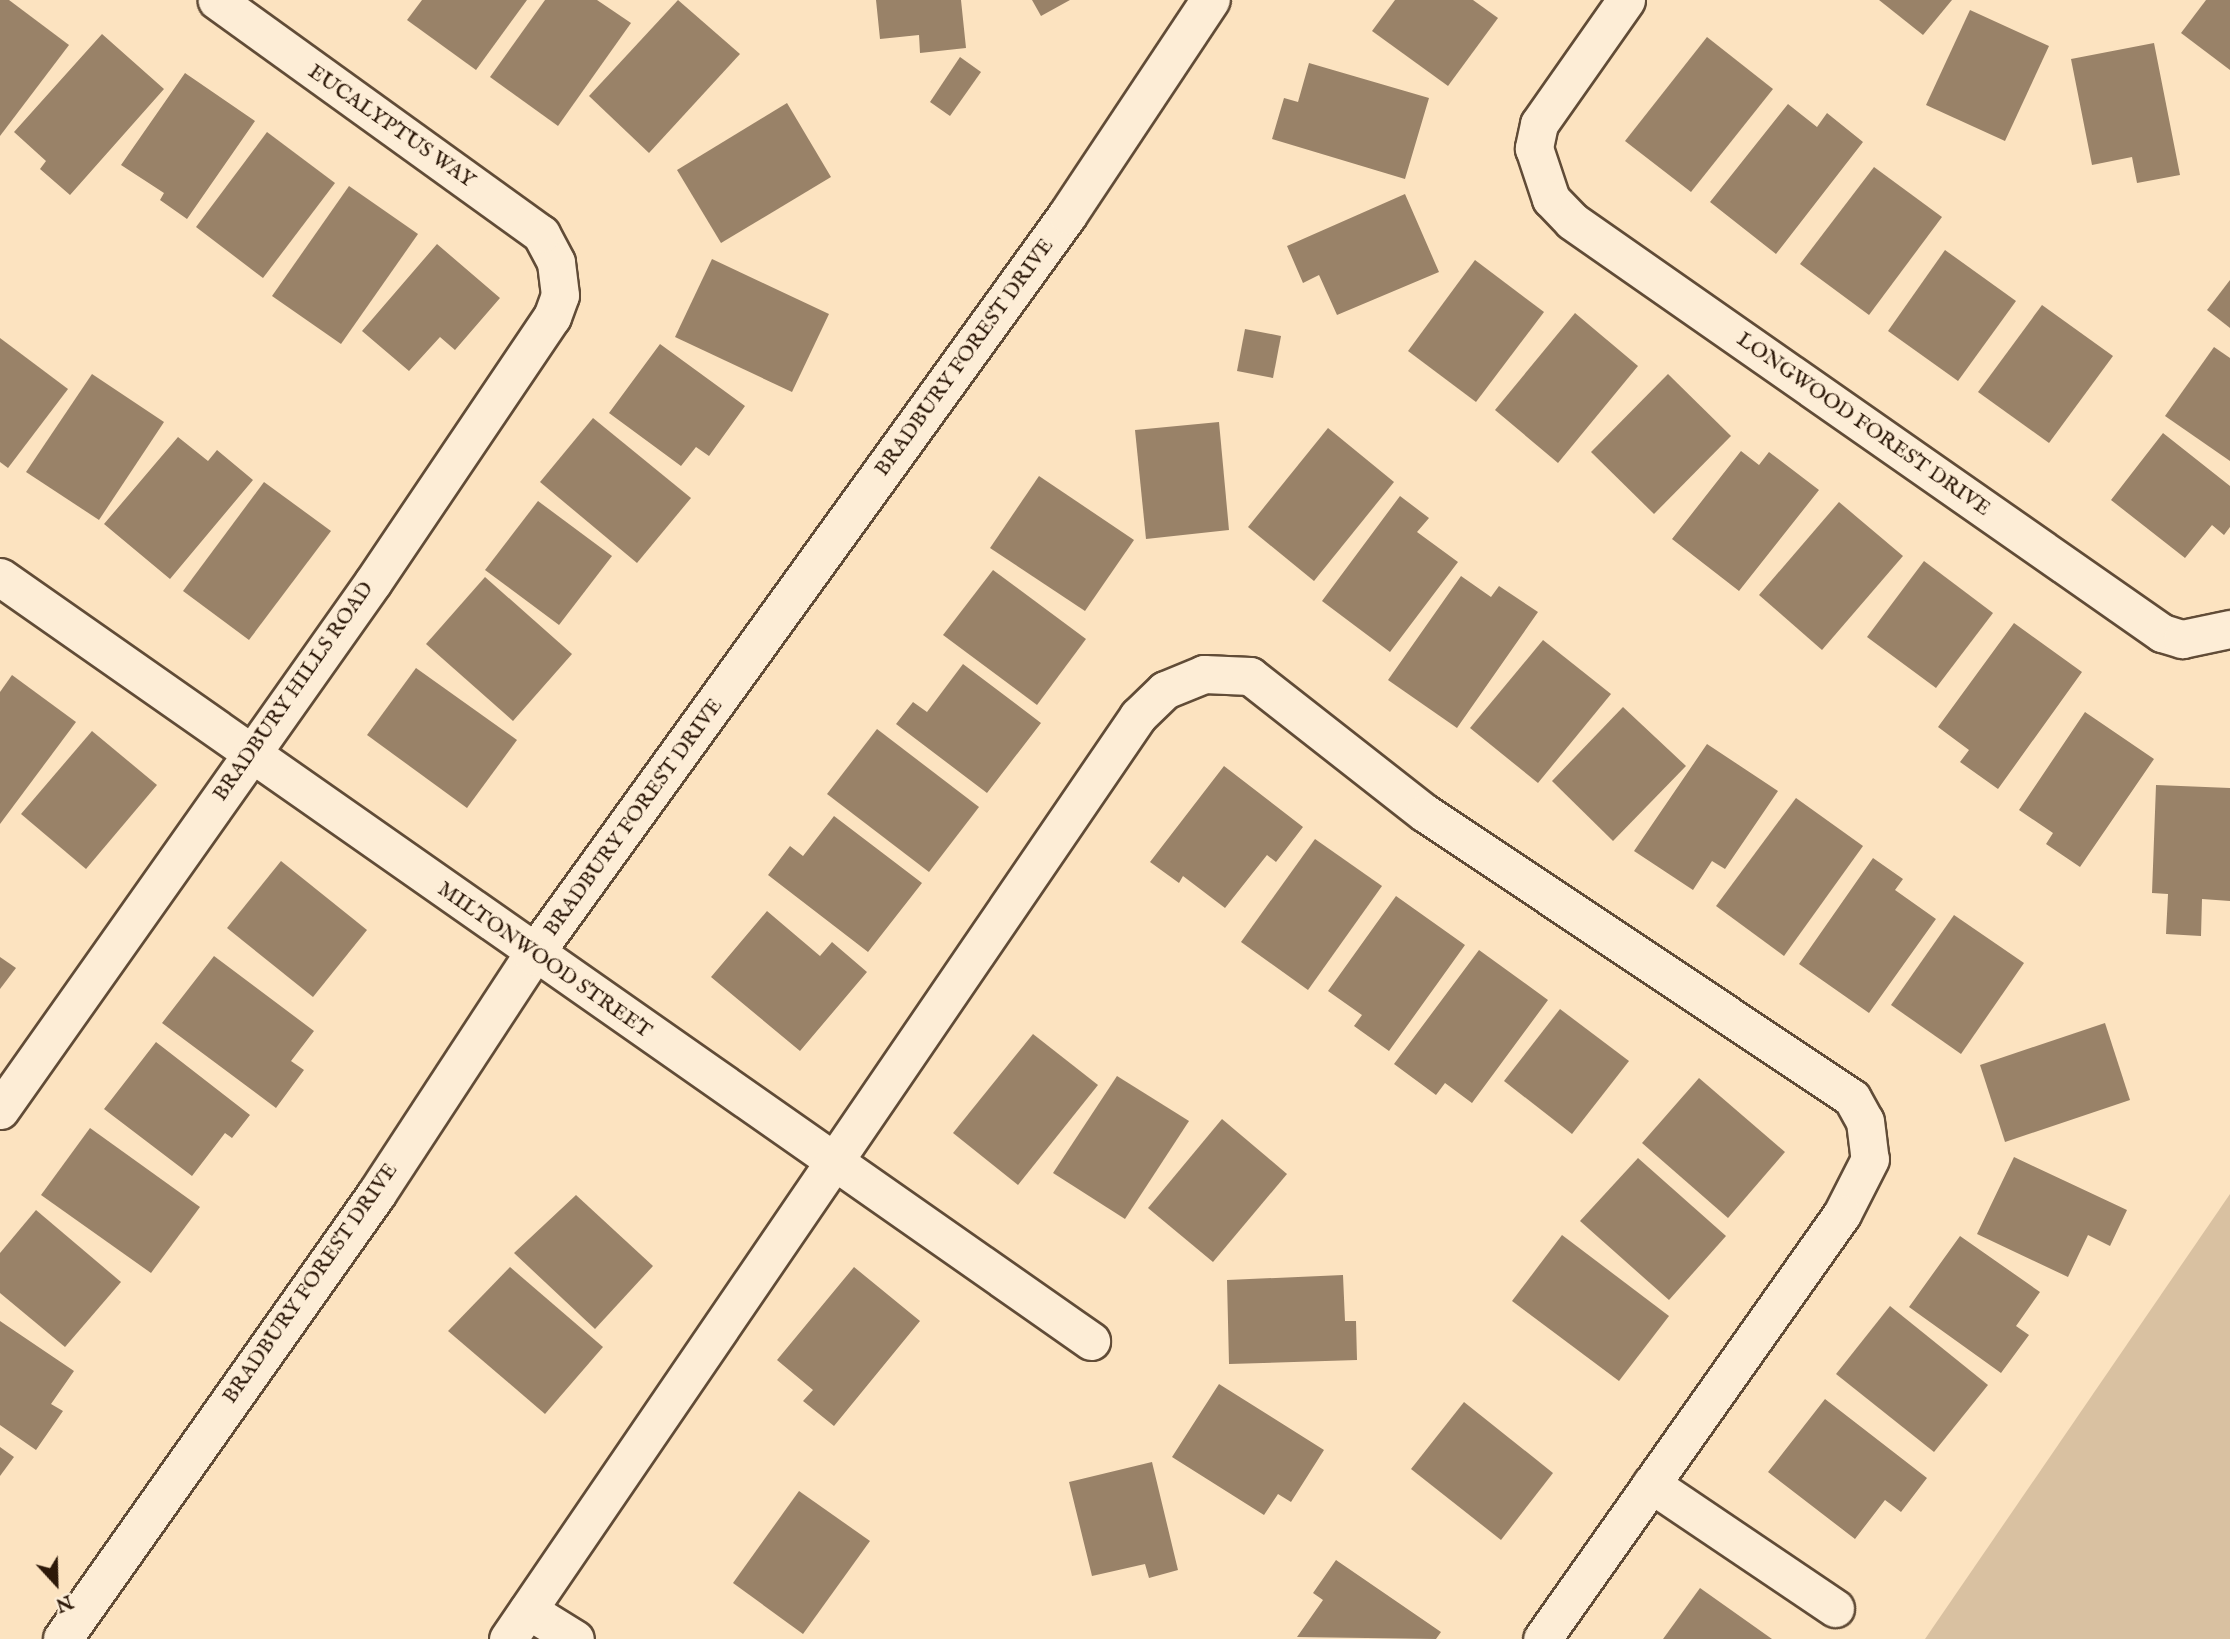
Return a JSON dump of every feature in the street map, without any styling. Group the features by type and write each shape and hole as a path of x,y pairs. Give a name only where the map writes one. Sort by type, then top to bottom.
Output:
{"street":[{"name":"EUCALYPTUS WAY","path":"216,0 530,224 556,262"},
{"name":"BRADBURY FOREST DRIVE","path":"63,1639 377,1194 533,956 1068,215 1211,0"},
{"name":"LONGWOOD FOREST DRIVE","path":"1626,0 1539,124 1538,173 1572,221 2162,633 2221,633"},
{"name":"BRADBURY HILLS ROAD","path":"0,1110 552,317 560,295 556,262"},
{"name":"MILTONWOOD STREET","path":"0,577 533,956 835,1161 1091,1341"},
{"path":"575,1639 518,1624 1138,716 1165,690 1204,674 1251,676 1425,813 1852,1098 1865,1121 1870,1159 1842,1214 1542,1639"},
{"path":"1651,1484 1835,1608"}],"shaded area":[{"path":"2230,1194 2230,1639 1925,1639"}],"building":[{"path":"0,0 9,0 69,45 0,136"},
{"path":"422,0 527,0 476,70 407,20"},
{"path":"545,0 597,0 631,23 558,126 490,77"},
{"path":"678,0 740,54 649,153 589,96"},
{"path":"876,0 961,0 966,48 920,53 919,35 880,39"},
{"path":"1032,0 1070,0 1041,16"},
{"path":"1395,0 1473,0 1498,18 1448,86 1372,31"},
{"path":"1879,0 1952,0 1923,35"},
{"path":"2206,0 2230,0 2230,70 2181,33"},
{"path":"1970,10 2049,46 2005,141 1926,105"},
{"path":"102,34 164,89 70,195 40,169 46,161 14,132"},
{"path":"1707,37 1773,89 1691,192 1625,141"},
{"path":"2154,43 2180,175 2137,183 2132,157 2092,165 2071,59"},
{"path":"960,57 981,72 950,116 930,102"},
{"path":"1309,63 1429,98 1405,179 1272,139 1284,98 1298,102"},
{"path":"185,73 255,121 187,219 160,200 164,193 121,165"},
{"path":"787,103 831,177 721,243 677,170"},
{"path":"1788,104 1817,127 1827,113 1863,142 1776,254 1710,202"},
{"path":"267,132 335,183 263,278 196,227"},
{"path":"1874,167 1942,217 1869,315 1800,264"},
{"path":"349,186 418,234 341,344 272,296"},
{"path":"1405,194 1439,272 1337,315 1319,275 1303,283 1287,246"},
{"path":"437,244 500,298 455,350 440,337 409,371 362,331"},
{"path":"1945,250 2016,301 1958,381 1888,331"},
{"path":"712,259 829,314 792,392 675,337"},
{"path":"1475,260 1544,312 1476,402 1408,351"},
{"path":"2230,280 2230,328 2207,310"},
{"path":"2042,305 2113,356 2049,443 1978,392"},
{"path":"1575,313 1638,366 1558,463 1495,410"},
{"path":"1245,329 1281,336 1273,378 1237,371"},
{"path":"0,338 68,389 8,468 0,462"},
{"path":"660,344 745,406 709,456 696,447 681,466 609,413"},
{"path":"2214,347 2230,358 2230,461 2165,416"},
{"path":"92,374 164,422 99,520 26,472"},
{"path":"1668,374 1731,436 1654,514 1591,452"},
{"path":"593,418 691,498 637,563 540,482"},
{"path":"1219,422 1229,530 1146,539 1135,430"},
{"path":"1328,428 1394,482 1314,581 1248,527"},
{"path":"2163,433 2230,486 2230,527 2224,535 2212,525 2185,558 2111,500"},
{"path":"178,437 208,461 217,450 253,480 170,579 104,524"},
{"path":"1741,451 1759,465 1769,452 1819,490 1739,591 1672,539"},
{"path":"1039,476 1134,540 1085,611 990,548"},
{"path":"264,482 331,531 249,640 183,591"},
{"path":"1400,496 1429,518 1417,532 1458,562 1390,652 1322,601"},
{"path":"538,501 612,556 559,625 485,570"},
{"path":"1839,502 1903,556 1822,650 1759,595"},
{"path":"1924,561 1993,613 1936,688 1867,637"},
{"path":"993,570 1086,639 1037,705 943,635"},
{"path":"1461,576 1491,597 1499,586 1538,612 1457,728 1388,680"},
{"path":"485,577 572,654 513,721 426,644"},
{"path":"2014,623 2082,672 1998,789 1960,762 1969,750 1938,727"},
{"path":"1543,640 1611,694 1538,783 1470,728"},
{"path":"963,664 1041,723 987,793 896,724 913,702 927,712"},
{"path":"416,668 517,740 467,808 367,735"},
{"path":"12,675 76,722 0,824 0,692"},
{"path":"1623,707 1686,766 1613,841 1552,781"},
{"path":"2085,712 2154,759 2080,867 2046,844 2053,833 2019,810"},
{"path":"877,729 979,807 929,872 827,794"},
{"path":"92,731 157,785 86,869 21,814"},
{"path":"1707,744 1778,791 1725,869 1712,861 1693,890 1634,851"},
{"path":"1224,766 1303,827 1276,862 1267,855 1225,908 1183,876 1179,883 1150,862"},
{"path":"2156,785 2230,788 2230,901 2202,899 2201,936 2166,934 2168,894 2152,893"},
{"path":"1796,798 1863,846 1784,956 1716,906"},
{"path":"834,816 922,883 868,952 768,875 790,846 803,856"},
{"path":"1315,839 1382,886 1308,990 1241,942"},
{"path":"1873,858 1903,879 1895,890 1936,919 1869,1013 1799,964"},
{"path":"281,861 367,930 313,997 227,928"},
{"path":"1396,896 1465,945 1389,1051 1354,1026 1362,1015 1328,991"},
{"path":"767,911 820,956 832,942 867,972 800,1051 711,977"},
{"path":"1954,915 2024,963 1961,1054 1891,1005"},
{"path":"1479,950 1548,1000 1472,1103 1445,1083 1436,1095 1394,1064"},
{"path":"214,956 314,1031 291,1061 304,1070 276,1108 162,1023"},
{"path":"0,957 16,968 0,989"},
{"path":"1560,1009 1629,1061 1572,1134 1504,1081"},
{"path":"2105,1023 2130,1100 2005,1142 1980,1065"},
{"path":"1033,1034 1098,1085 1018,1185 953,1133"},
{"path":"156,1042 250,1115 232,1138 225,1133 192,1176 104,1109"},
{"path":"1117,1076 1189,1121 1125,1219 1053,1173"},
{"path":"1699,1078 1785,1152 1728,1218 1642,1143"},
{"path":"1222,1119 1287,1174 1213,1262 1148,1208"},
{"path":"90,1128 200,1207 151,1273 41,1195"},
{"path":"2014,1157 2127,1210 2110,1246 2088,1235 2068,1277 1977,1234"},
{"path":"1638,1158 1726,1236 1669,1300 1580,1221"},
{"path":"576,1195 653,1266 595,1329 514,1253"},
{"path":"36,1210 121,1282 65,1347 0,1293 0,1253"},
{"path":"1562,1235 1669,1316 1619,1381 1512,1301"},
{"path":"1960,1236 2040,1292 2016,1326 2029,1335 2001,1373 1909,1307"},
{"path":"510,1267 603,1347 545,1414 448,1331"},
{"path":"854,1267 920,1321 834,1426 803,1401 813,1390 777,1360"},
{"path":"1343,1275 1345,1321 1356,1321 1357,1360 1229,1364 1227,1280"},
{"path":"1890,1306 1988,1385 1934,1452 1836,1374"},
{"path":"0,1321 74,1371 51,1404 63,1411 36,1450 0,1425"},
{"path":"1219,1384 1324,1450 1291,1502 1278,1494 1264,1515 1172,1457"},
{"path":"1825,1399 1927,1478 1901,1512 1885,1500 1855,1539 1768,1472"},
{"path":"1464,1402 1553,1473 1501,1540 1411,1469"},
{"path":"0,1447 14,1457 0,1476"},
{"path":"1152,1462 1178,1570 1149,1578 1145,1564 1092,1576 1069,1482"},
{"path":"799,1491 870,1541 803,1634 733,1583"},
{"path":"1336,1560 1441,1632 1436,1639 1297,1637 1323,1600 1313,1593"},
{"path":"1700,1588 1772,1639 1663,1639"}]}
